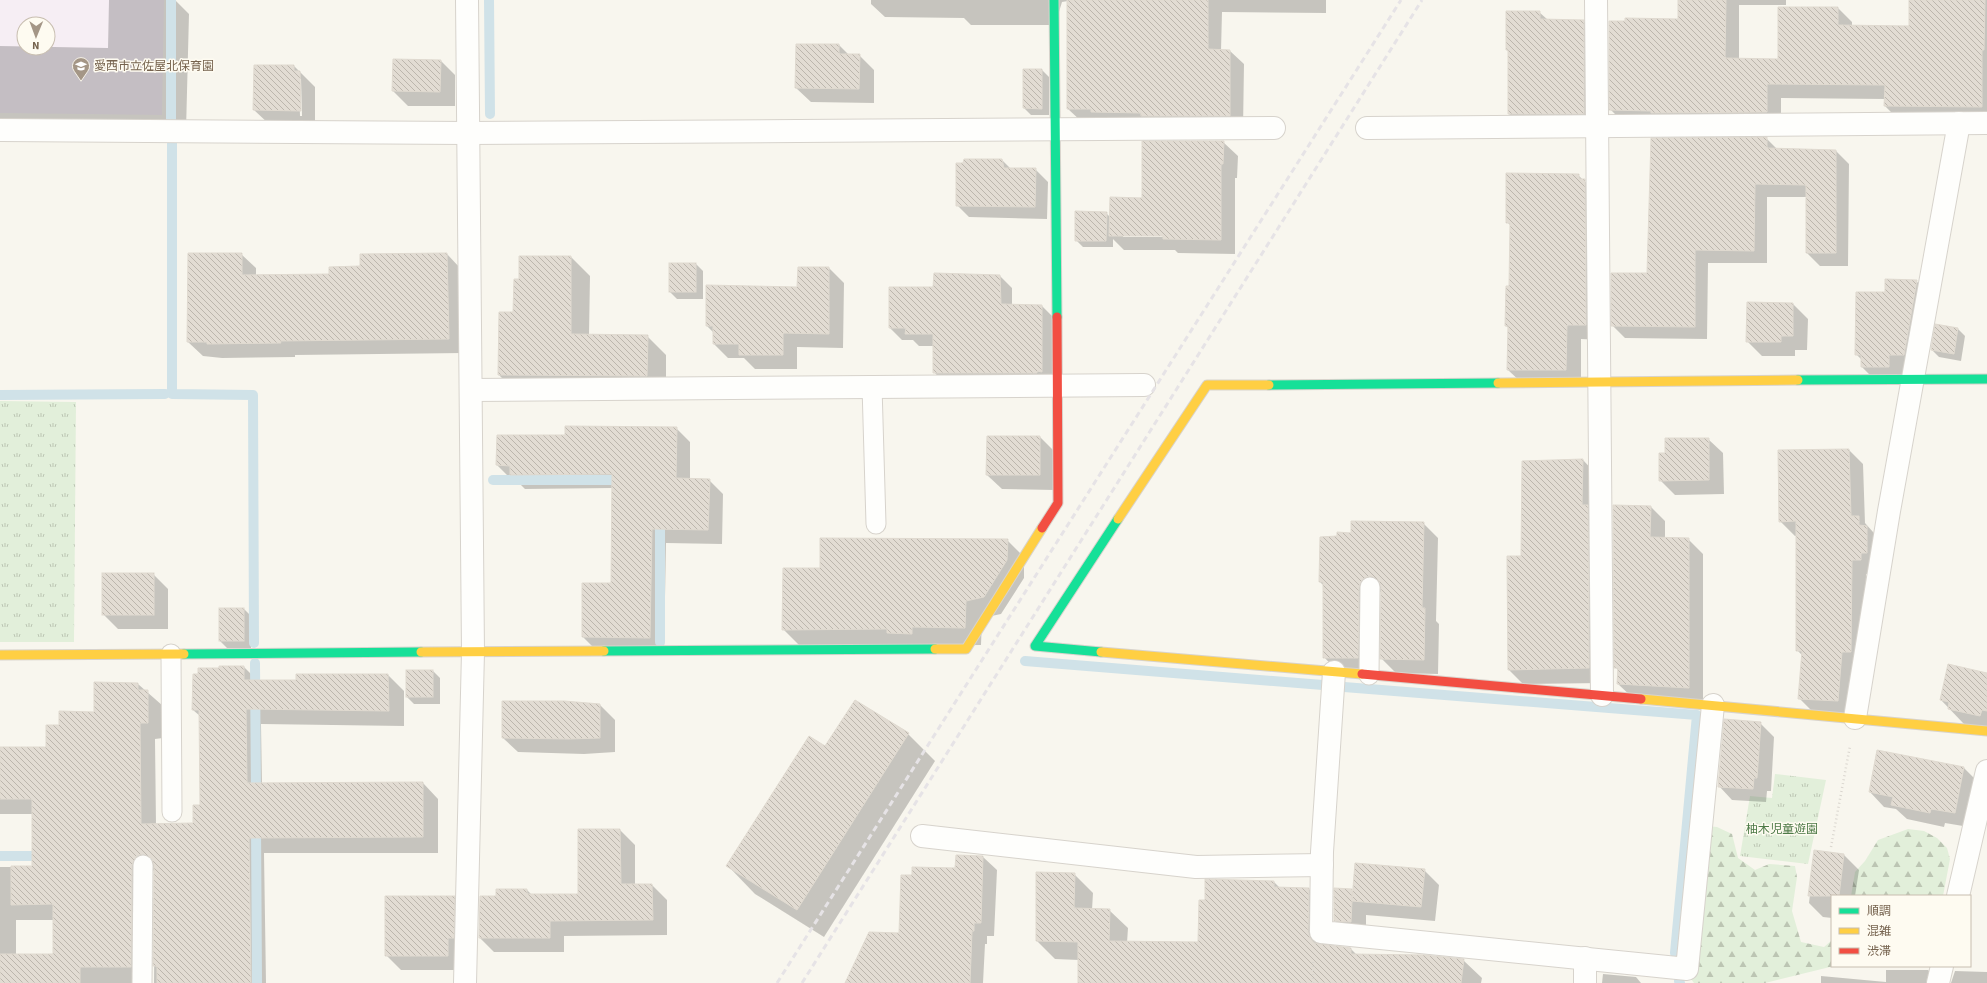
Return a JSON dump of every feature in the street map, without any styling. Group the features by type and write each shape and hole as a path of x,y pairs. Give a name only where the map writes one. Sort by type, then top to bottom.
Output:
{"street":[{"path":"465,983 473,652 467,0"},
{"path":"0,655 966,649 1058,503 1054,0"},
{"path":"1596,0 1602,695"},
{"path":"1367,128 1987,123"},
{"path":"1855,718 1913,379 1959,124"},
{"path":"0,130 468,133 1274,128"},
{"path":"1987,379 1207,385 1035,646 1602,695 1987,731"},
{"path":"471,390 1144,385"},
{"path":"1334,672 1322,865 1321,932 1686,969 1713,705"},
{"path":"1958,895 1987,771"},
{"path":"922,836 1196,867 1322,865"},
{"path":"1585,958 1585,983"},
{"path":"1938,983 1942,967"}],"lane":[{"path":"872,386 876,524"},
{"path":"1369,675 1370,587"},
{"path":"171,654 172,812"},
{"path":"142,983 143,866"}],"path":[{"path":"1831,847 1855,718"}],"shaded area":[{"name":"愛西市立佐屋北保育園","path":"0,0 164,0 162,115 0,113"}],"green space":[{"path":"0,401 76,402 74,642 0,642"},
{"name":"柚木児童遊園","path":"1775,774 1826,780 1808,864 1740,856 1750,796 1772,798"},
{"path":"1707,826 1717,827 1732,834 1738,858 1755,870 1769,864 1795,866 1797,877 1792,911 1801,942 1824,947 1831,941 1831,967 1765,983 1694,983 1691,979"},
{"path":"1908,829 1924,831 1937,838 1947,848 1950,859 1943,895 1851,895 1855,872 1865,861 1878,840"}],"building":[{"path":"1067,0 1208,0 1208,49 1230,50 1230,116 1141,116 1141,113 1091,112 1091,109 1067,109"},
{"path":"1678,0 1726,0 1725,58 1778,59 1778,7 1838,7 1838,25 1909,26 1909,0 1985,0 1984,50 1982,50 1982,107 1884,106 1885,85 1767,84 1767,112 1651,113 1651,111 1609,110 1609,21 1625,21 1625,18 1678,19"},
{"path":"1506,11 1540,11 1540,19 1584,20 1584,114 1508,114 1508,50 1506,50"},
{"path":"796,44 839,44 839,54 860,54 859,89 795,88"},
{"path":"393,59 441,60 440,92 392,91"},
{"path":"254,65 294,65 294,71 300,71 301,111 253,110"},
{"path":"1023,69 1042,69 1042,109 1023,108"},
{"path":"1767,137 1767,148 1836,150 1836,253 1806,253 1806,185 1755,184 1754,251 1695,250 1695,327 1611,326 1611,273 1647,273 1651,138"},
{"path":"1142,141 1224,141 1223,164 1221,164 1221,240 1163,239 1163,236 1109,236 1110,197 1142,198"},
{"path":"964,159 1002,159 1004,168 1036,168 1035,207 956,206 956,163 963,163"},
{"path":"1506,173 1579,174 1579,179 1585,179 1586,325 1567,325 1566,370 1507,370 1508,326 1505,326 1506,286 1509,286 1510,223 1506,223"},
{"path":"1075,211 1107,212 1106,241 1075,241"},
{"path":"188,253 242,253 242,275 329,274 329,267 360,266 360,254 447,253 449,339 280,341 281,343 207,344 207,342 187,342"},
{"path":"519,256 571,256 571,334 648,335 647,376 498,375 499,312 513,312 514,279 519,279"},
{"path":"669,263 696,263 696,292 669,292"},
{"path":"798,267 829,267 829,334 783,333 783,355 739,355 739,344 713,344 713,326 706,326 706,285 797,287"},
{"path":"934,273 1000,275 1001,304 1042,305 1042,372 933,373 933,334 905,334 906,328 889,328 889,287 933,287"},
{"path":"1885,279 1917,280 1904,355 1889,355 1889,367 1861,367 1861,355 1855,355 1856,292 1885,292"},
{"path":"1747,302 1793,303 1793,336 1781,336 1781,342 1746,342"},
{"path":"1935,324 1958,328 1954,354 1931,350"},
{"path":"565,426 677,427 676,478 710,479 708,530 652,529 650,638 582,637 582,583 611,583 612,474 510,475 510,466 496,465 497,435 565,435"},
{"path":"987,436 1040,436 1040,475 986,475"},
{"path":"1665,438 1709,438 1709,480 1659,481 1659,453 1665,453"},
{"path":"1849,449 1851,516 1859,516 1859,525 1867,526 1867,553 1861,553 1861,560 1852,560 1851,652 1842,652 1838,701 1798,699 1802,651 1796,651 1796,521 1779,522 1778,450"},
{"path":"1583,459 1582,505 1588,505 1589,668 1508,670 1507,556 1521,556 1522,461"},
{"path":"1613,505 1651,506 1650,537 1689,538 1689,688 1617,684 1618,668 1614,668"},
{"path":"1351,521 1424,522 1422,608 1425,608 1424,660 1380,659 1381,587 1379,581 1371,576 1364,578 1359,587 1358,658 1323,658 1323,582 1319,582 1320,537 1337,536 1337,532 1351,533"},
{"path":"820,538 1008,539 1007,560 984,597 966,601 965,628 912,627 912,634 887,633 887,629 782,630 783,568 820,568"},
{"path":"102,573 154,573 154,615 102,615"},
{"path":"219,608 244,608 244,641 219,641"},
{"path":"1948,664 1987,673 1987,711 1982,710 1980,716 1948,709 1949,702 1940,700"},
{"path":"219,666 244,666 244,680 296,680 296,674 388,674 389,711 246,709 247,783 423,782 423,837 249,838 251,983 157,983 157,966 153,966 154,865 152,859 143,854 137,856 132,865 131,967 80,967 80,983 0,983 0,954 53,954 53,904 11,905 11,866 32,866 32,799 0,799 0,747 46,747 46,725 59,725 59,711 94,712 94,682 138,683 138,690 148,690 148,723 140,723 141,824 193,823 193,805 200,805 199,710 192,710 193,674 198,674 198,668 219,668"},
{"path":"406,670 433,670 433,697 406,697"},
{"path":"855,700 909,733 797,910 726,866 809,736 825,746"},
{"path":"502,701 564,701 600,704 600,738 502,738"},
{"path":"1724,719 1761,722 1757,778 1754,778 1753,789 1718,787"},
{"path":"1877,750 1964,767 1955,813 1931,809 1930,813 1891,805 1893,797 1869,792"},
{"path":"578,829 620,829 621,884 652,884 653,920 550,921 550,938 479,938 480,896 496,896 496,889 527,889 527,894 578,894"},
{"path":"1814,850 1844,854 1839,895 1808,896"},
{"path":"956,855 983,856 981,923 974,923 974,931 972,931 970,983 845,983 869,932 899,933 901,875 912,875 912,867 955,868"},
{"path":"1355,863 1425,869 1421,907 1352,901 1351,922 1334,921 1334,888 1352,889 1352,900"},
{"path":"1036,872 1075,873 1074,908 1110,909 1109,941 1198,942 1199,900 1205,900 1205,879 1274,881 1274,887 1309,888 1308,932 1314,943 1351,948 1351,954 1424,955 1464,959 1461,983 1078,983 1078,942 1036,941"},
{"path":"385,896 455,896 454,938 448,938 448,956 385,956"}],"waterway":[{"path":"171,0 171,120"},
{"path":"489,0 490,114"},
{"path":"172,143 172,394 253,395 254,643"},
{"path":"0,395 165,394"},
{"path":"493,480 625,480"},
{"path":"660,516 660,642"},
{"path":"1025,661 1323,685"},
{"path":"255,663 256,795"},
{"path":"1344,687 1697,715 1675,953"},
{"path":"256,825 257,983"},
{"path":"0,856 44,856"},
{"path":"124,856 160,856"}],"railway":[{"path":"777,983 1401,0"},
{"path":"802,983 1422,0"}],"traffic: fast":[{"path":"1054,0 1057,317"},
{"path":"1798,380 1987,379"},
{"path":"1269,385 1498,383"},
{"path":"1101,652 1035,646 1118,519"},
{"path":"604,651 935,649"},
{"path":"184,654 421,652"}],"traffic: slow":[{"path":"1498,383 1798,380"},
{"path":"1118,519 1207,385 1269,385"},
{"path":"935,649 966,649 1042,528"},
{"path":"421,652 604,651"},
{"path":"1101,652 1362,674"},
{"path":"0,655 184,654"},
{"path":"1641,699 1987,731"}],"traffic: jam":[{"path":"1042,528 1058,503 1057,317"},
{"path":"1362,674 1641,699"}],"place":[{"name":"愛西市立佐屋北保育園","path":"81,81"}]}
